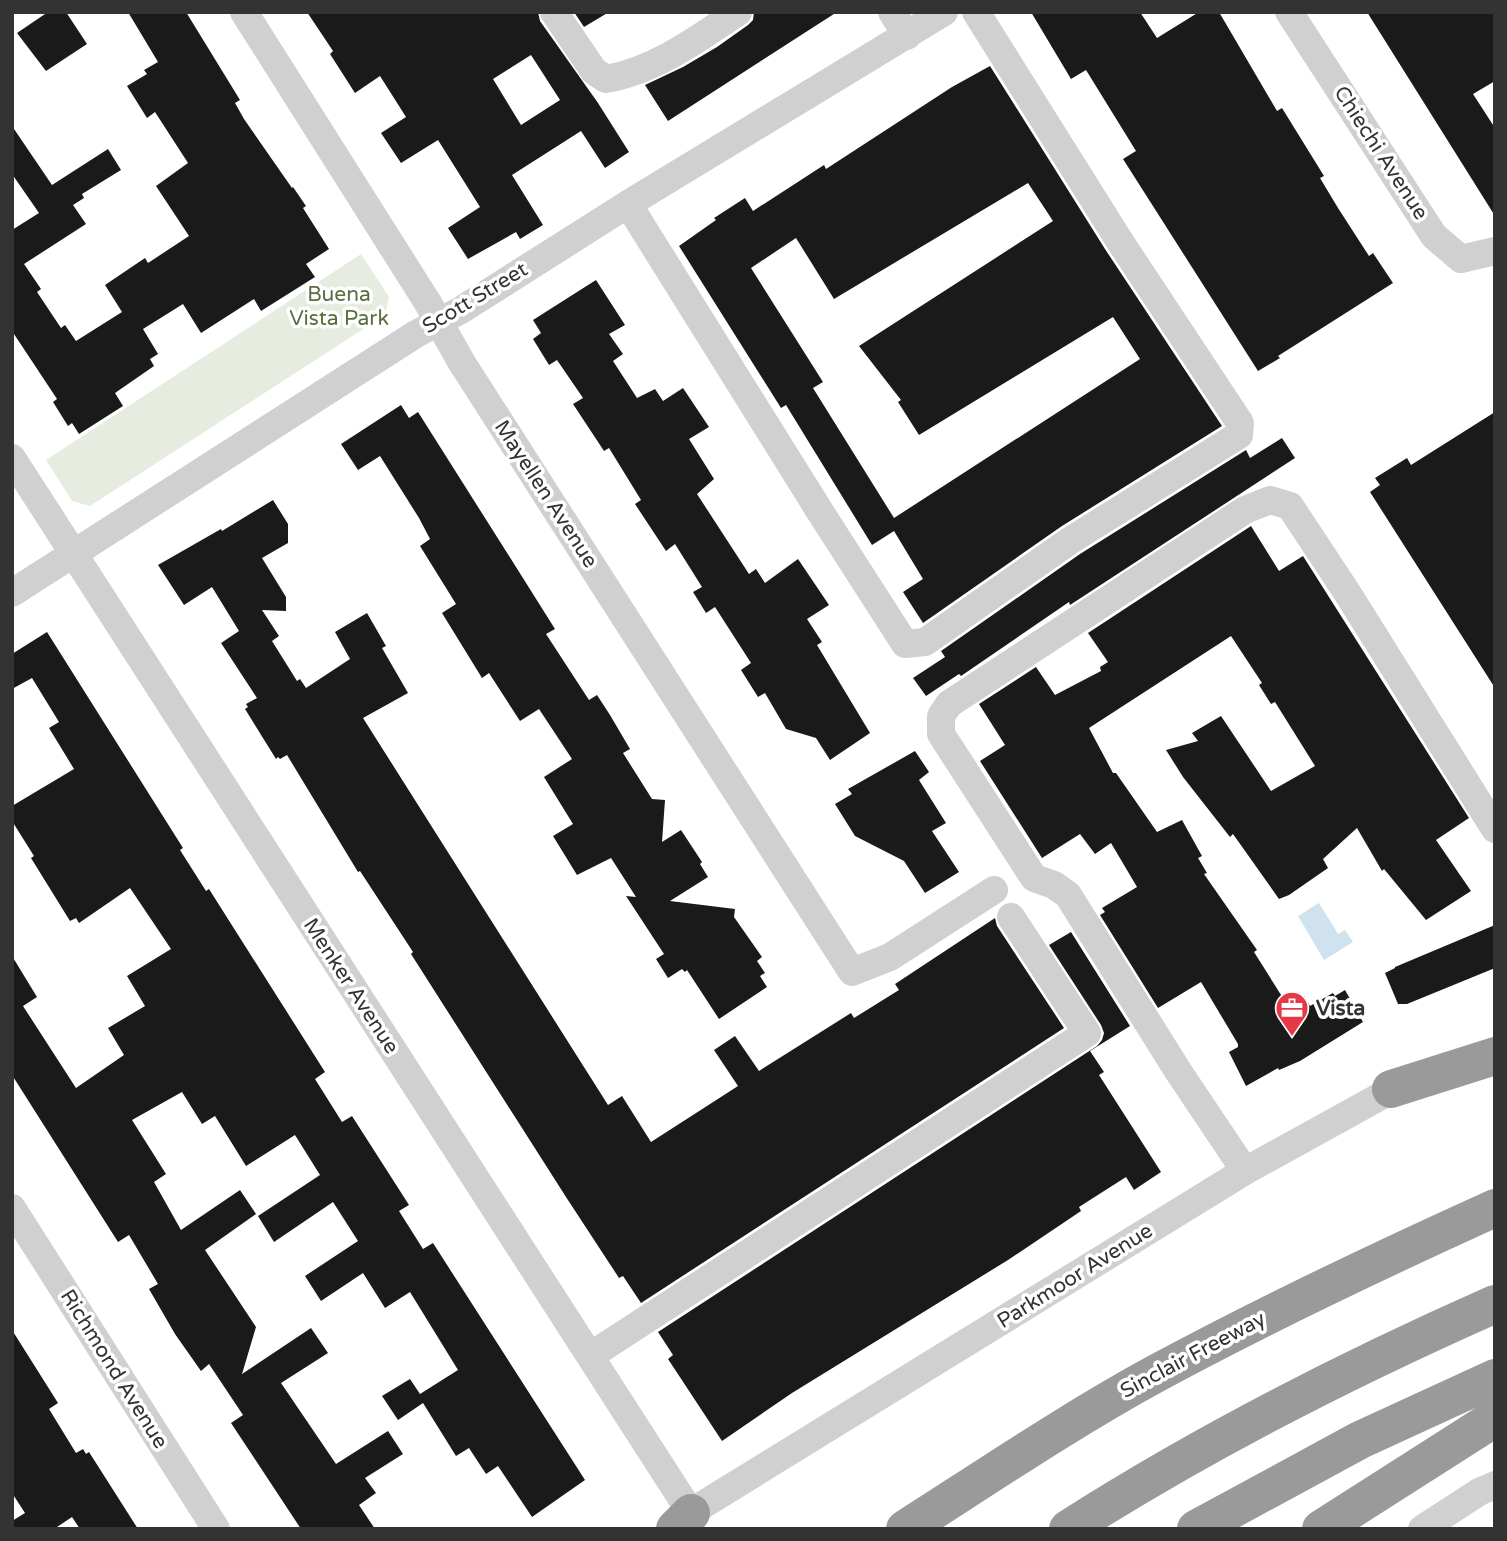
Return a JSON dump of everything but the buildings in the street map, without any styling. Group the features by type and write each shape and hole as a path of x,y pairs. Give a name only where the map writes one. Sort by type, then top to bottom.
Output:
{"highway":[{"path":"1391,1090 1495,1055"},
{"name":"Sinclair Freeway","path":"905,1529 1045,1439 1153,1375 1286,1305 1495,1208"},
{"path":"1068,1529 1193,1455 1307,1394 1412,1341 1495,1304"},
{"path":"1196,1529 1360,1440 1495,1378"},
{"path":"1321,1529 1495,1418"}],"street":[{"name":"Mayellen Avenue","path":"244,12 439,322 469,375 852,972 890,957 994,890"},
{"path":"554,12 594,71 606,79 658,61 700,38 738,12"},
{"name":"Scott Street","path":"12,593 416,334 461,310 628,204 900,24 944,12"},
{"path":"628,204 818,510 905,644 925,642 1071,540 1239,435 1240,423 1119,240 976,12"},
{"name":"Chiechi Avenue","path":"1289,12 1434,236 1461,259 1495,251"},
{"name":"Menker Avenue","path":"12,458 590,1356 676,1523"},
{"path":"1245,1171 1178,1071 1068,895 1054,885 1034,878 941,734 941,716 949,704 1245,510 1270,500 1290,506 1495,829"},
{"path":"590,1356 1087,1033 1011,917"},
{"name":"Parkmoor Avenue","path":"676,1523 1245,1171 1391,1090 1495,1038"},
{"name":"Richmond Avenue","path":"12,1208 216,1529"},
{"path":"1422,1529 1479,1492 1495,1485"}],"green space":[{"name":"Buena Vista Park","path":"361,254 389,297 385,315 90,506 72,501 46,460"}],"water":[{"path":"1319,903 1338,934 1345,930 1353,942 1324,960 1298,916"}],"place":[{"name":"Vista","path":"1292,1038"}]}
